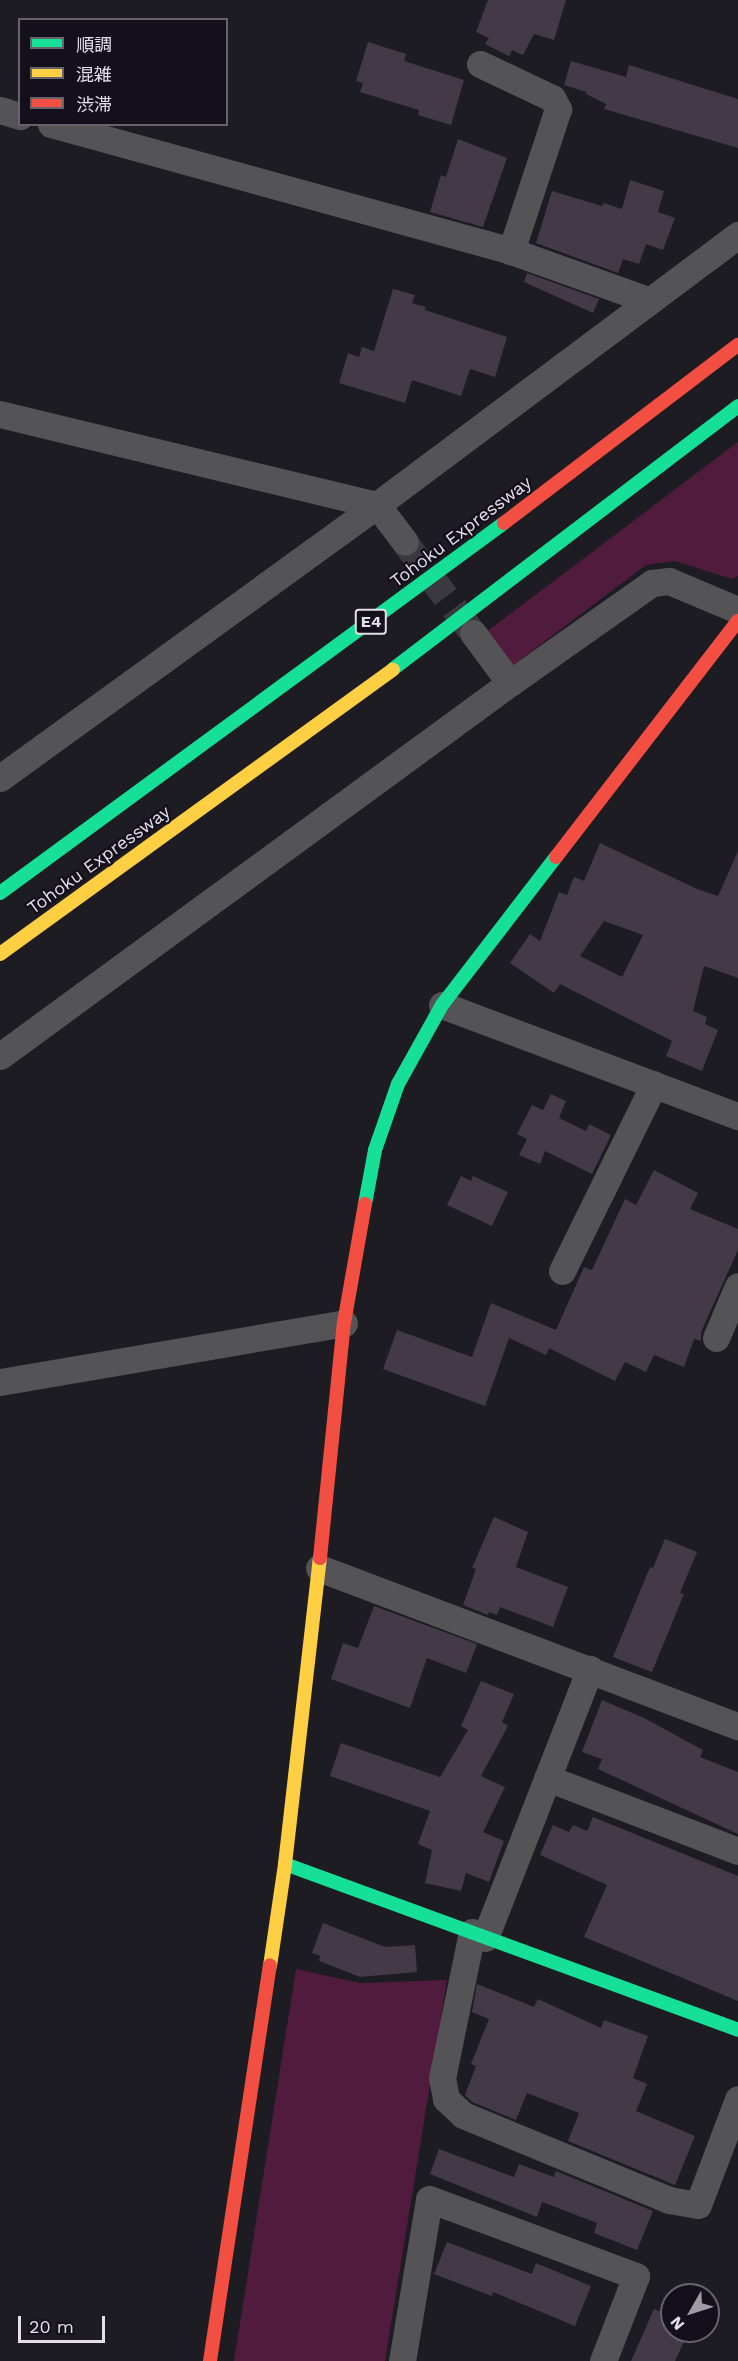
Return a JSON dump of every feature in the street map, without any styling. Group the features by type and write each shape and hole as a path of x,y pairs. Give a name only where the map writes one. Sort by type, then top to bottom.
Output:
{"main road":[{"name":"Tohoku Expressway","path":"0,893 442,570 738,345"},
{"name":"Tohoku Expressway","path":"0,954 467,615 738,406"},
{"path":"210,2361 285,1863 320,1568 344,1323 375,1150 398,1084 442,1005 738,621"},
{"path":"285,1863 738,2030"}],"street":[{"path":"480,63 552,99 558,109 511,251"},
{"path":"0,110 18,115"},
{"path":"58,126 511,251 648,300"},
{"path":"0,778 377,505 648,300 738,235"},
{"path":"0,414 377,505 405,542"},
{"path":"0,1056 510,683 652,584 669,581 738,610"},
{"path":"473,633 510,683"},
{"path":"442,1005 738,1116"},
{"path":"562,1271 654,1084"},
{"path":"716,1338 738,1286"},
{"path":"0,1382 344,1323"},
{"path":"320,1568 738,1726"},
{"path":"590,1670 547,1778 479,1935 442,2078 446,2099 463,2115 669,2200 698,2205 738,2099"},
{"path":"547,1778 738,1851"},
{"path":"402,2361 429,2199 636,2276 603,2361"}],"shaded area":[{"path":"738,442 738,576 732,579 675,561 646,565 512,666 486,632"},
{"path":"296,1969 360,1983 447,1980 385,2361 234,2361"}],"building":[{"path":"488,0 566,0 554,40 534,34 523,55 512,50 509,56 485,44 489,38 476,32"},
{"path":"368,42 406,54 404,61 464,80 451,125 418,115 419,110 360,92 363,83 356,81"},
{"path":"571,61 626,77 629,65 738,99 738,148 604,109 606,104 586,92 564,85"},
{"path":"458,139 507,158 483,227 430,212 441,175 446,177"},
{"path":"630,180 664,191 658,212 675,218 663,250 646,244 639,264 623,259 618,273 536,243 552,191 602,206 604,203 622,209"},
{"path":"527,273 599,299 593,313 524,282"},
{"path":"393,289 415,295 412,303 426,307 425,310 507,337 495,377 470,369 461,396 412,380 405,403 339,383 348,353 359,357 362,347 374,351"},
{"path":"600,843 697,889 718,896 738,851 738,978 704,966 693,1011 707,1017 705,1024 718,1030 702,1071 666,1056 672,1041 560,984 554,993 510,963 530,934 540,941 559,892 567,895 574,877 584,881","holes":["604,921 643,935 622,977 580,956"]},
{"path":"551,1094 566,1101 559,1118 586,1131 589,1124 611,1135 592,1174 545,1151 540,1164 519,1155 527,1139 517,1134 532,1105 543,1110"},
{"path":"654,1170 698,1193 690,1209 738,1229 738,1250 701,1332 701,1341 694,1339 684,1367 654,1355 646,1372 625,1362 615,1381 549,1348 546,1355 509,1338 485,1406 383,1369 397,1330 472,1357 491,1303 556,1330 584,1267 592,1270 625,1199 636,1205"},
{"path":"461,1176 471,1181 473,1176 508,1192 492,1226 447,1205"},
{"path":"494,1517 528,1532 516,1567 568,1587 553,1627 500,1607 497,1615 489,1612 488,1615 463,1605 476,1569 472,1568"},
{"path":"665,1539 697,1552 680,1593 684,1594 652,1672 613,1657 650,1567 653,1568"},
{"path":"374,1606 477,1644 466,1673 427,1658 410,1708 331,1679 343,1643 358,1648"},
{"path":"481,1681 514,1694 502,1722 508,1726 481,1776 505,1787 483,1832 504,1841 489,1882 466,1873 461,1891 425,1883 432,1850 418,1844 430,1811 330,1776 341,1743 440,1777 468,1730 461,1726"},
{"path":"602,1700 644,1718 703,1750 700,1757 738,1772 738,1834 598,1769 602,1759 582,1752"},
{"path":"593,1817 738,1876 738,2001 584,1937 607,1885 540,1855 553,1825 569,1832 573,1825 587,1831"},
{"path":"323,1923 385,1947 415,1945 417,1972 360,1977 319,1961 320,1956 312,1953"},
{"path":"477,1984 534,2007 538,1999 601,2028 604,2020 648,2036 633,2078 647,2084 636,2111 695,2136 675,2185 568,2141 579,2113 527,2093 516,2120 472,2102 465,2095 476,2066 471,2064 489,2019 472,2012"},
{"path":"439,2149 514,2177 519,2164 554,2177 556,2171 653,2211 637,2250 594,2233 597,2223 542,2202 537,2217 430,2174"},
{"path":"447,2242 532,2274 536,2263 591,2286 575,2326 493,2292 492,2296 434,2274"},
{"path":"654,2309 660,2312 660,2343 683,2343 675,2361 631,2361"}],"tunnel":[{"path":"405,542 473,633"}],"traffic: fast":[{"path":"393,669 738,406"},
{"path":"0,893 504,523"},
{"path":"365,1204 375,1150 398,1084 442,1005 556,857"},
{"path":"285,1864 738,2030"}],"traffic: slow":[{"path":"0,954 393,669"},
{"path":"270,1966 285,1864 320,1558"}],"traffic: jam":[{"path":"504,523 738,345"},
{"path":"556,857 738,621"},
{"path":"320,1558 344,1323 365,1204"},
{"path":"210,2361 270,1966"}]}
